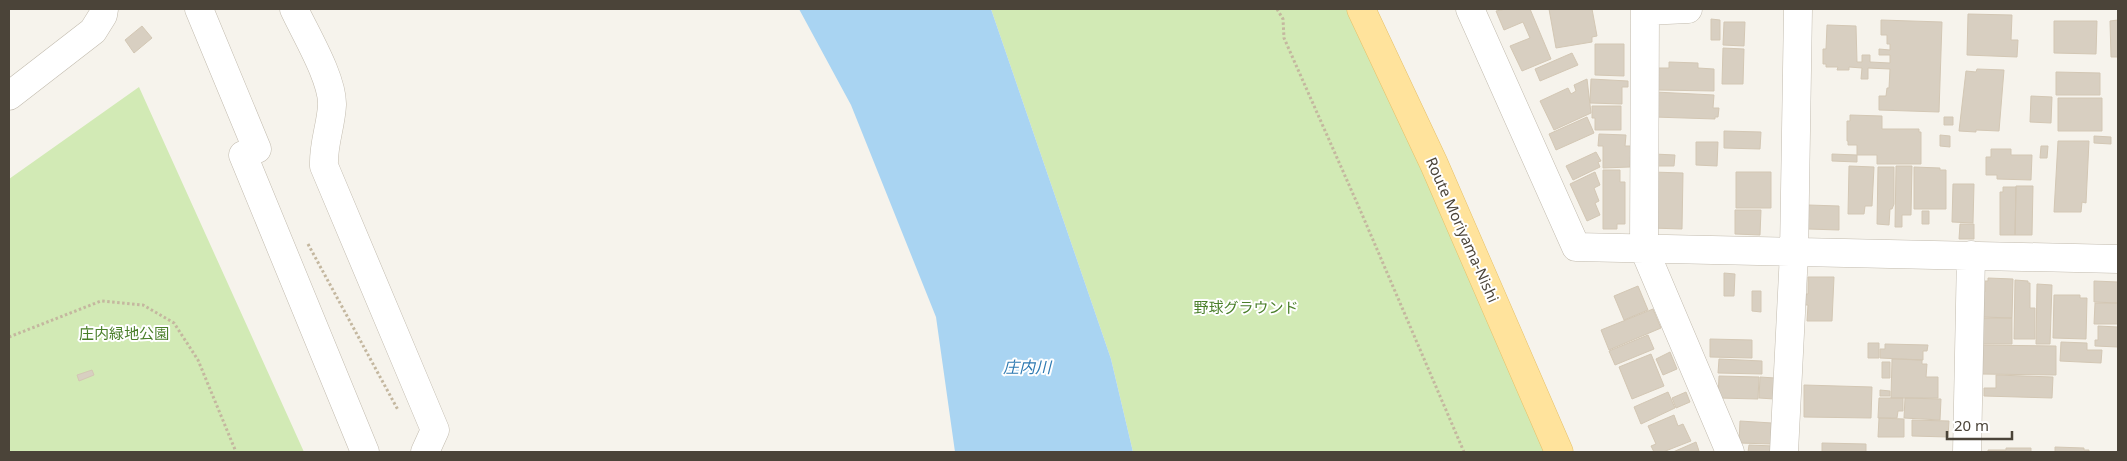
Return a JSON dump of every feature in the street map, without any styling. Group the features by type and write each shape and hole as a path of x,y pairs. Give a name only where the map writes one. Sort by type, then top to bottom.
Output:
{"main road":[{"name":"Route Moriyama-Nishi","path":"1361,9 1434,164 1559,452"}],"street":[{"path":"14,83 93,31 103,16 104,9"},
{"path":"199,9 257,149 244,155 365,452"},
{"path":"294,9 330,85 332,104 324,149 324,166 436,430 425,452"},
{"path":"1470,9 1576,246 1794,253 2118,259"},
{"path":"1688,9 1645,10 1644,249 1730,452"},
{"path":"1784,452 1794,253 1798,9"},
{"path":"1966,452 1971,255"}],"path":[{"path":"1277,9 1282,19 1284,38 1362,212 1464,452"},
{"path":"304,235 402,418"},
{"path":"9,337 101,300 144,305 174,323 198,360 236,452"}],"green space":[{"name":"野球グラウンド","path":"991,9 1361,9 1558,452 1133,452 1111,359"},
{"name":"庄内緑地公園","path":"139,87 304,452 9,452 9,179"}],"water":[{"name":"庄内川","path":"799,9 991,9 1111,359 1133,452 955,452 936,317 851,105"}],"building":[{"path":"1530,9 1551,59 1522,71 1510,46 1530,38 1523,22 1504,30 1496,11"},
{"path":"1549,9 1592,9 1597,36 1592,37 1592,42 1556,48"},
{"path":"1968,14 2012,15 2011,40 2018,40 2017,57 1967,55"},
{"path":"1711,19 1720,20 1720,40 1711,40"},
{"path":"1881,20 1942,22 1939,112 1879,110 1879,96 1886,96 1887,88 1889,88 1890,69 1868,68 1868,79 1861,79 1862,68 1849,67 1849,70 1837,70 1838,67 1826,67 1826,64 1823,64 1823,49 1826,49 1827,25 1856,26 1857,62 1862,62 1862,55 1870,55 1870,62 1890,63 1890,55 1879,55 1879,49 1890,50 1890,44 1887,44 1887,35 1881,35"},
{"path":"2118,20 2118,57 2111,57 2110,21"},
{"path":"2054,21 2097,21 2096,54 2054,53"},
{"path":"1724,22 1745,22 1744,46 1723,45"},
{"path":"142,26 152,38 134,53 125,40"},
{"path":"1595,44 1624,44 1624,76 1595,75"},
{"path":"1723,48 1744,49 1743,84 1722,84"},
{"path":"1572,53 1578,65 1540,81 1535,69"},
{"path":"1669,62 1698,63 1698,68 1714,69 1714,91 1658,90 1658,68 1669,68"},
{"path":"1977,69 2004,70 1999,131 1959,131 1966,71 1976,72"},
{"path":"2056,72 2100,73 2100,95 2056,95"},
{"path":"1587,79 1591,113 1554,130 1540,101 1568,88 1571,94 1576,91 1574,85"},
{"path":"1591,79 1628,81 1628,87 1622,87 1622,104 1590,103"},
{"path":"1655,92 1714,95 1713,108 1719,108 1718,117 1715,117 1715,119 1654,117"},
{"path":"2031,96 2052,97 2051,123 2030,122"},
{"path":"2058,98 2102,98 2102,131 2058,131"},
{"path":"1592,106 1621,106 1621,130 1595,130"},
{"path":"1850,115 1882,116 1882,129 1919,129 1919,132 1921,132 1921,164 1877,164 1877,155 1857,155 1857,145 1848,145 1847,141 1847,121 1850,121"},
{"path":"1587,117 1594,133 1556,150 1549,134"},
{"path":"1944,117 1953,117 1953,125 1944,125"},
{"path":"1724,131 1761,132 1760,149 1724,148"},
{"path":"1599,134 1626,135 1625,146 1631,146 1630,167 1603,168 1603,146 1598,146"},
{"path":"1940,135 1950,136 1950,147 1940,146"},
{"path":"2094,136 2111,137 2111,144 2094,143"},
{"path":"2058,141 2089,141 2086,203 2082,202 2081,212 2054,212"},
{"path":"1696,142 1718,142 1717,166 1696,165"},
{"path":"2041,146 2048,146 2047,158 2040,158"},
{"path":"1991,149 2011,149 2011,155 2032,155 2031,180 1997,179 1997,175 1986,175 1986,157 1991,157"},
{"path":"1596,152 1601,161 1598,162 1600,167 1573,180 1566,166"},
{"path":"1654,154 1675,155 1674,166 1653,166"},
{"path":"1832,154 1857,155 1857,162 1832,161"},
{"path":"1849,166 1874,167 1872,206 1865,206 1864,214 1848,214"},
{"path":"1896,166 1912,166 1911,215 1902,215 1902,227 1895,227"},
{"path":"1878,167 1894,167 1894,204 1892,209 1890,209 1889,225 1877,224"},
{"path":"1914,167 1946,170 1946,209 1914,209"},
{"path":"1603,170 1620,170 1620,182 1625,182 1625,224 1617,224 1617,229 1603,229"},
{"path":"1595,172 1600,185 1594,188 1599,201 1595,203 1600,215 1587,221 1570,184"},
{"path":"1652,172 1683,173 1682,229 1651,228"},
{"path":"1736,172 1771,172 1771,208 1736,208"},
{"path":"1953,184 1974,184 1973,223 1952,222"},
{"path":"2016,186 2033,186 2032,235 2015,235"},
{"path":"2003,187 2016,187 2015,235 2000,235 2000,192 2003,192"},
{"path":"1808,205 1839,206 1839,230 1808,229"},
{"path":"1735,210 1761,210 1760,235 1735,234"},
{"path":"1922,211 1929,211 1929,224 1922,224"},
{"path":"1960,224 1974,224 1974,239 1959,239"},
{"path":"1724,273 1735,274 1734,296 1724,296"},
{"path":"1808,277 1834,277 1832,321 1807,321 1808,305 1805,305 1805,294 1808,294"},
{"path":"1988,278 2013,279 2012,318 1982,317 1982,292 1985,292 1985,281 1988,281"},
{"path":"2015,280 2028,281 2030,283 2030,308 2035,308 2035,339 2014,339"},
{"path":"2094,281 2118,282 2118,303 2094,302"},
{"path":"2037,284 2052,285 2050,344 2036,344"},
{"path":"1638,286 1648,310 1624,320 1614,296"},
{"path":"1752,291 1761,291 1761,312 1752,311"},
{"path":"2054,295 2080,295 2080,298 2087,298 2086,339 2053,338"},
{"path":"2095,303 2118,303 2118,324 2094,324"},
{"path":"1653,309 1661,328 1609,350 1601,330"},
{"path":"1981,318 2012,318 2012,344 1981,344"},
{"path":"2098,326 2118,327 2118,347 2095,346 2095,340 2098,340"},
{"path":"1648,335 1654,349 1615,365 1609,351"},
{"path":"1710,339 1752,340 1752,358 1710,357"},
{"path":"2061,342 2087,343 2087,350 2102,350 2101,363 2060,361"},
{"path":"1868,343 1879,343 1879,358 1868,358"},
{"path":"1885,344 1928,345 1927,351 1923,351 1923,360 1880,358 1880,349 1885,349"},
{"path":"1981,345 2056,346 2056,375 1980,374"},
{"path":"1670,352 1677,369 1663,375 1656,359"},
{"path":"1651,354 1664,386 1632,399 1619,367"},
{"path":"1719,359 1762,361 1762,374 1718,373"},
{"path":"1892,359 1922,360 1922,364 1927,364 1926,377 1938,377 1938,398 1891,398"},
{"path":"1882,362 1890,362 1890,378 1882,378"},
{"path":"92,370 94,375 79,381 77,375"},
{"path":"1996,375 2053,377 2052,398 1984,396 1984,388 1996,388"},
{"path":"1719,376 1759,377 1758,399 1718,398"},
{"path":"1760,377 1775,378 1774,399 1759,398"},
{"path":"1804,385 1872,387 1871,418 1804,417"},
{"path":"1880,390 1890,391 1890,396 1880,396"},
{"path":"1668,392 1675,408 1641,424 1634,407"},
{"path":"1686,392 1690,402 1676,408 1672,398"},
{"path":"1879,398 1903,398 1903,411 1898,411 1897,418 1878,418"},
{"path":"1905,398 1941,399 1940,420 1904,418"},
{"path":"1674,415 1678,426 1683,424 1691,441 1663,452 1654,452 1651,446 1656,444 1648,426"},
{"path":"1879,418 1904,419 1904,437 1878,437"},
{"path":"1912,420 1949,421 1948,437 1912,436"},
{"path":"1740,421 1772,423 1771,444 1739,443"},
{"path":"1696,442 1699,451 1673,452"},
{"path":"1822,443 1866,444 1866,452 1822,452"},
{"path":"1749,445 1774,446 1773,452 1748,452"},
{"path":"2055,447 2084,448 2084,450 2089,450 2089,452 2055,452"},
{"path":"2006,448 2031,448 2031,452 1988,452 1988,450 2006,450"}]}
